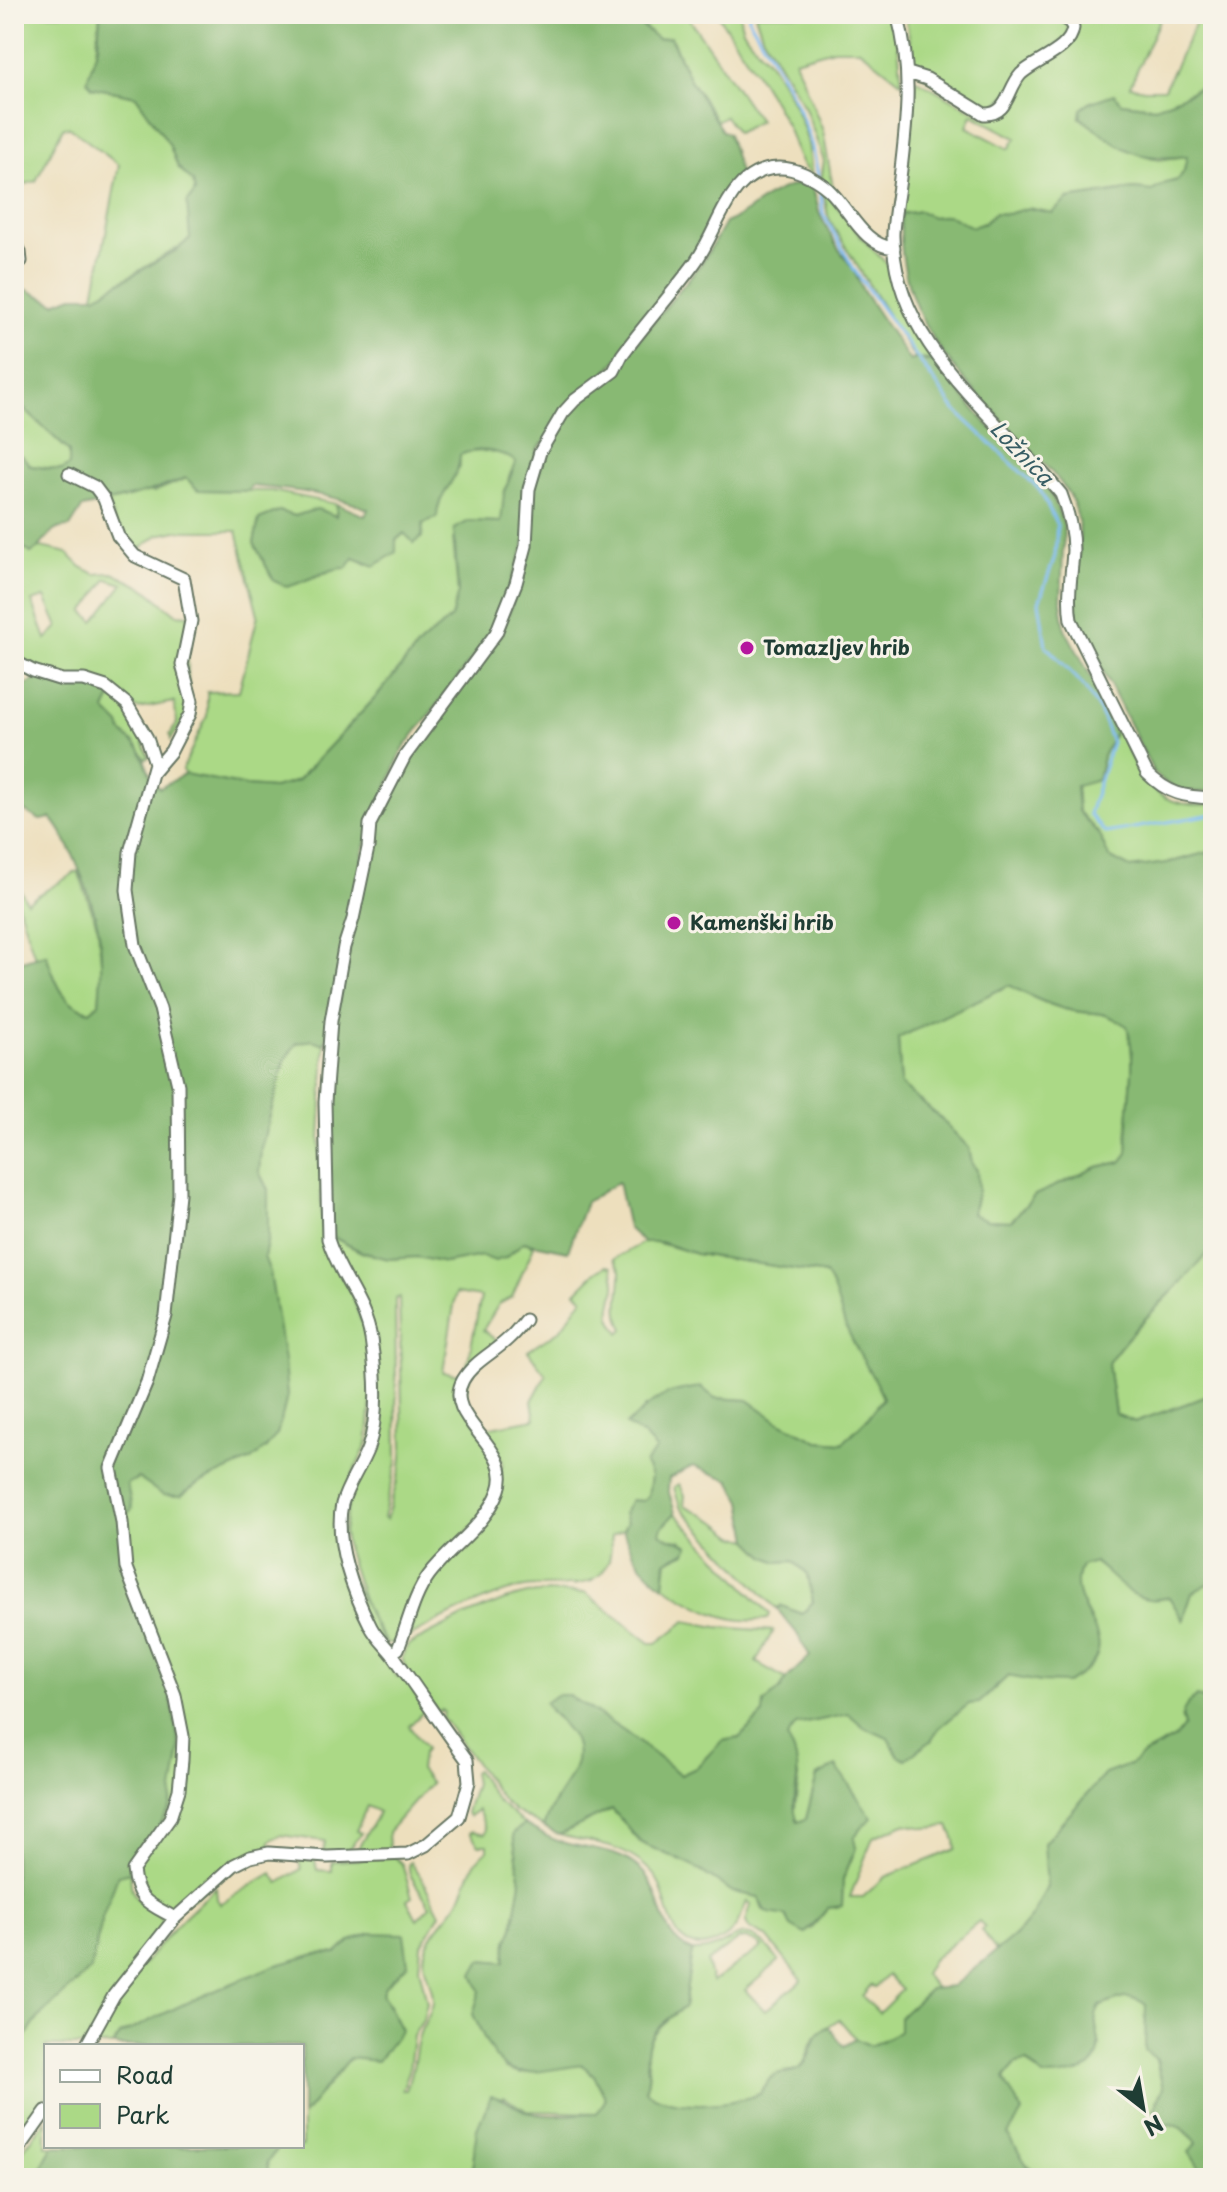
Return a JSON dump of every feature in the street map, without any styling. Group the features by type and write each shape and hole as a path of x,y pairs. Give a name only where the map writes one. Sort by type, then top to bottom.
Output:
{"street":[{"path":"897,14 905,42 909,101 893,231 907,303 922,335 942,363 1061,494 1069,515 1073,548 1068,604 1071,620 1147,773 1161,787 1183,796 1213,798"},
{"path":"908,73 927,79 984,114 992,115 1002,108 1015,81 1023,73 1071,38 1073,28 1070,22 1055,14"},
{"path":"87,2044 114,1995 175,1918 234,1865 269,1853 327,1857 408,1854 426,1845 459,1817 463,1809 469,1782 467,1760 392,1653 372,1630 356,1592 340,1530 343,1501 369,1445 374,1407 374,1365 371,1337 360,1301 333,1256 328,1239 325,1102 331,1021 344,947 368,848 370,824 405,756 496,633 516,583 526,546 529,489 540,452 563,413 575,400 614,371 622,355 697,261 738,185 764,169 784,168 804,173 819,183 853,217 868,237 882,247 894,248"},
{"path":"14,238 22,257 14,265"},
{"path":"69,474 95,487 104,499 118,536 135,556 184,579 187,588 191,621 182,665 192,701 190,714 171,751 152,773"},
{"path":"14,661 62,680 84,680 106,687 127,704 147,738 155,763 130,852 127,890 135,945 160,1009 178,1085 179,1194 166,1316 147,1382 111,1468 122,1522 126,1568 175,1695 183,1736 179,1790 170,1818 133,1870 135,1889 147,1903 175,1918"},
{"path":"398,1649 418,1592 431,1573 483,1518 501,1485 500,1467 493,1450 463,1411 460,1392 462,1381 475,1366 509,1338 525,1320"},
{"path":"14,2156 44,2114"}],"green space":[{"path":"14,14 100,14 92,87 136,96 169,144 178,167 193,182 195,192 190,238 186,243 96,296 119,165 69,127 63,128 36,181 14,188"},
{"path":"100,14 634,14 634,20 658,39 670,37 689,78 722,131 728,134 740,174 696,257 615,362 537,450 524,547 493,631 401,752 364,849 325,1044 312,1040 297,1043 285,1060 261,1148 259,1172 268,1190 268,1237 264,1257 270,1272 287,1396 277,1434 251,1460 197,1484 181,1496 163,1495 138,1478 127,1484 132,1509 124,1516 123,1571 167,1678 180,1749 170,1809 130,1872 118,1875 102,1918 91,1969 40,2016 14,2053 14,956 18,962 46,954 60,990 72,1003 90,1011 99,1003 101,965 100,936 95,915 66,841 51,818 40,820 14,805 14,686 22,687 40,677 88,684 112,695 105,710 140,749 154,784 160,788 185,774 274,788 297,781 378,695 420,644 451,618 458,593 454,529 469,521 501,522 504,493 516,462 489,451 460,455 437,517 423,524 422,537 414,543 404,533 396,540 396,552 375,566 354,558 347,568 287,587 274,581 254,543 259,519 279,511 295,516 317,509 336,516 337,504 365,516 368,509 324,496 282,489 251,486 248,491 198,490 186,478 148,492 82,508 70,527 52,532 31,553 22,547 20,532 24,524 14,502 14,452 31,466 62,470 69,465 69,451 14,397 14,288 21,287 55,303 73,296 96,296 177,250 190,238 187,203 195,192 193,182 178,167 169,144 136,96 92,87 87,80 98,46"},
{"path":"634,14 686,14 759,121 737,133 725,116 717,121 689,78 671,37 658,39 634,19"},
{"path":"717,14 740,14 746,35 779,77 804,131 811,174 799,158 771,96"},
{"path":"755,14 892,14 902,83 859,49 833,49 795,60 823,131 833,188 821,180 824,161 805,108 762,35"},
{"path":"905,14 1049,14 1067,22 1069,36 1037,59 1002,104 988,114 918,73"},
{"path":"1062,14 1162,14 1130,86 1164,89 1200,14 1213,14 1213,80 1155,107 1121,103 1080,118 1117,144 1158,160 1187,156 1184,171 1178,180 1152,191 1134,189 1068,199 1052,213 1028,208 1008,214 995,213 984,223 971,227 948,216 931,217 920,211 901,214 916,79 986,118 1021,78 1077,34","holes":["972,115 1016,138 1009,149 967,127"]},
{"path":"1213,80 1213,792 1204,792 1173,787 1153,771 1076,617 1080,535 1072,499 936,344 920,316 909,286 902,252 901,214 920,211 931,217 948,215 972,227 984,223 995,213 1008,214 1028,208 1052,213 1068,199 1134,189 1152,191 1178,180 1184,171 1187,156 1140,155 1117,144 1080,117 1081,109 1114,94 1122,103 1155,107"},
{"path":"811,181 820,215 836,245 910,361 919,358 932,360 987,424 1044,483 1064,524 1061,602 1065,629 1118,727 1103,756 1098,780 1076,786 1078,811 1098,833 1109,857 1130,868 1167,863 1213,851 1213,1247 1133,1331 1108,1363 1115,1414 1135,1422 1213,1394 1213,1581 1192,1593 1183,1620 1169,1597 1146,1599 1137,1596 1095,1562 1081,1566 1077,1579 1078,1592 1099,1648 1090,1667 1067,1683 1008,1676 979,1703 969,1704 939,1728 931,1741 906,1759 899,1756 888,1738 865,1728 849,1714 796,1725 787,1738 797,1763 794,1803 798,1822 806,1819 817,1776 836,1766 872,1818 860,1828 854,1839 856,1848 843,1879 842,1906 828,1908 805,1934 791,1926 786,1916 766,1911 759,1897 733,1892 691,1865 641,1843 612,1809 559,1835 544,1827 547,1816 572,1773 577,1750 570,1733 545,1703 556,1695 568,1695 625,1732 681,1775 696,1768 722,1741 739,1738 763,1714 764,1703 810,1656 796,1632 776,1608 782,1606 802,1614 813,1602 808,1574 793,1561 777,1562 765,1556 749,1540 742,1501 730,1480 693,1466 669,1478 668,1489 675,1513 660,1533 689,1546 686,1552 666,1561 664,1586 644,1569 623,1530 627,1523 624,1513 631,1500 643,1501 648,1496 651,1476 645,1464 656,1449 644,1436 626,1425 661,1397 701,1387 715,1398 748,1400 778,1421 818,1441 843,1443 883,1398 848,1332 829,1280 825,1274 696,1254 660,1242 643,1242 628,1228 618,1182 586,1202 568,1251 524,1242 505,1258 495,1261 482,1256 445,1263 417,1257 389,1259 362,1252 331,1236 326,1134 335,1020 374,827 409,759 501,634 527,563 532,494 544,455 568,413 625,357 703,261 725,223 774,193","holes":["1009,985 1057,1007 1106,1015 1127,1026 1132,1058 1128,1153 1121,1162 1097,1167 1035,1195 1011,1221 987,1220 972,1214 978,1189 977,1170 972,1164 969,1148 938,1116 901,1085 898,1038"]},
{"path":"823,189 861,237 891,268 909,326 932,360 915,359 834,228 828,216"},
{"path":"14,397 69,451 69,465 63,470 31,466 14,452"},
{"path":"488,451 505,454 516,462 509,476 501,522 469,521 453,539 458,593 451,618 420,644 378,695 297,781 274,788 185,774 182,770 207,716 207,692 239,691 258,615 237,531 177,531 158,535 136,552 118,532 107,501 141,491 154,492 187,478 198,490 272,491 337,504 336,516 317,509 295,516 279,511 259,519 254,543 274,581 320,576 354,557 367,564 405,533 414,543 422,537 423,524 460,466 459,455"},
{"path":"14,502 24,524 31,553 41,547 67,553 81,567 95,574 113,573 144,588 176,614 189,615 189,713 171,740 170,735 177,723 174,702 138,709 14,659","holes":["107,579 123,584 94,621 84,612","45,597 58,627 46,639 32,601"]},
{"path":"112,695 131,715 149,757 145,759 140,749 105,710"},
{"path":"1118,727 1141,775 1161,796 1192,805 1213,804 1213,851 1167,863 1130,868 1109,857 1098,833 1078,811 1076,786 1098,780 1103,756"},
{"path":"78,871 98,928 102,973 99,1003 90,1011 72,1003 60,990 46,954 35,957 14,892 19,888 27,902"},
{"path":"1009,985 1049,1004 1106,1015 1127,1026 1132,1058 1128,1153 1121,1162 1097,1167 1035,1195 1011,1221 987,1220 972,1215 978,1189 969,1148 938,1116 901,1085 898,1038"},
{"path":"312,1040 325,1044 320,1138 322,1233 325,1247 360,1310 373,1379 367,1445 344,1492 340,1555 392,1661 389,1667 398,1678 404,1677 425,1710 409,1726 426,1749 422,1754 420,1770 431,1783 388,1832 389,1851 363,1853 357,1850 379,1812 367,1806 356,1831 361,1833 347,1852 323,1853 325,1841 280,1835 270,1841 270,1845 277,1849 266,1849 180,1907 161,1907 148,1900 137,1879 132,1577 124,1516 132,1509 126,1484 138,1478 163,1495 181,1496 197,1484 251,1460 277,1434 287,1396 270,1272 264,1257 268,1237 268,1190 259,1172 261,1148 285,1060 297,1043"},
{"path":"331,1236 361,1252 389,1259 417,1257 445,1263 482,1256 505,1258 524,1242 534,1246 512,1297 499,1304 483,1330 497,1341 473,1366 465,1392 467,1408 489,1446 500,1481 487,1511 429,1571 400,1637 392,1643 386,1643 367,1612 344,1532 348,1503 370,1454 377,1366","holes":["456,1293 481,1297 466,1371 458,1375 443,1372","399,1297 403,1446 401,1468 386,1520 383,1518 397,1463 395,1299"]},
{"path":"648,1240 696,1254 825,1274 883,1398 842,1443 818,1441 778,1421 748,1400 715,1398 645,1407 627,1424 656,1449 648,1496 643,1501 631,1500 624,1513 627,1523 623,1530 612,1535 609,1560 603,1572 583,1583 531,1586 506,1592 409,1635 426,1585 485,1522 503,1462 486,1428 535,1419 532,1401 546,1375 528,1351 560,1330 583,1298 576,1292 607,1265 612,1266 615,1282 610,1310 620,1333 624,1329 618,1307 621,1270 614,1259"},
{"path":"1213,1247 1213,1394 1135,1422 1115,1414 1108,1363"},
{"path":"679,1484 685,1495 684,1505 717,1522 735,1536 749,1540 765,1556 777,1562 793,1561 808,1574 813,1602 802,1614 782,1606 776,1608 680,1507 674,1487"},
{"path":"675,1513 770,1614 768,1619 740,1620 713,1613 664,1586 667,1561 686,1552 681,1540 665,1538 659,1533"},
{"path":"1094,1562 1108,1573 1169,1597 1184,1619 1192,1593 1213,1581 1213,1701 1206,1698 1181,1717 1184,1726 1175,1738 1132,1764 1105,1774 1044,1843 1047,1887 1026,1923 997,1952 981,1930 985,1927 979,1921 931,1961 924,1974 936,1988 930,1989 900,2018 899,2032 871,2046 856,2039 839,2019 815,2037 798,2070 774,2075 760,2094 747,2098 717,2104 685,2104 656,2097 645,2090 649,2070 647,2049 658,2028 684,2007 692,1951 708,1950 745,1934 765,1945 779,1961 745,1990 765,2011 802,1980 767,1937 749,1928 746,1922 751,1904 747,1901 735,1928 725,1938 708,1945 686,1943 669,1916 659,1882 645,1866 615,1849 559,1835 612,1809 641,1843 691,1865 733,1892 759,1897 763,1910 786,1916 811,1930 828,1908 842,1906 843,1879 856,1848 853,1839 860,1828 817,1776 806,1819 798,1822 794,1815 799,1778 786,1738 796,1725 849,1714 866,1728 888,1738 899,1756 931,1741 939,1728 969,1703 979,1703 1008,1676 1040,1682 1091,1621 1076,1588 1081,1566","holes":["904,1824 926,1828 949,1826 956,1849 885,1877 863,1897 850,1897 873,1837","746,1938 762,1947 712,1982 707,1962 739,1939","887,1975 902,1990 879,2013 862,1996 871,1985 875,1988"]},
{"path":"551,1592 586,1593 650,1643 657,1643 686,1621 717,1627 773,1631 756,1662 786,1679 780,1690 771,1696 763,1714 739,1738 722,1741 696,1768 681,1775 625,1732 569,1695 556,1695 550,1711 572,1735 577,1747 577,1759 544,1827 504,1802 442,1717 442,1710 438,1712 406,1669 402,1658 408,1645 463,1617 505,1600"},
{"path":"1196,1697 1213,1701 1213,2178 1206,2178 1189,2152 1197,2143 1191,2136 1172,2124 1160,2128 1153,2113 1163,2088 1157,2060 1145,2050 1146,2005 1129,1998 1100,2006 1095,2021 1098,2054 1088,2068 1062,2076 1044,2077 1026,2061 1017,2063 1004,2078 1022,2113 1008,2135 1028,2167 1044,2178 471,2178 477,2129 491,2096 526,2111 552,2115 597,2113 606,2099 594,2075 582,2065 525,2073 503,2065 484,2038 473,2014 480,1991 473,1974 481,1960 505,1962 521,1882 513,1834 524,1824 558,1841 621,1857 640,1869 648,1879 672,1935 692,1951 684,2007 660,2025 651,2037 645,2090 656,2097 685,2103 733,2101 760,2094 771,2077 800,2068 818,2035 829,2027 844,2046 856,2039 871,2046 899,2032 899,2018 930,1989 952,1987 1017,1934 1032,1916 1047,1887 1044,1843 1105,1774 1132,1764 1175,1738 1184,1726 1184,1710"},
{"path":"476,1770 497,1801 524,1824 513,1834 521,1882 505,1962 482,1960 480,2029 505,2069 520,2074 582,2064 594,2075 606,2099 598,2113 527,2111 504,2097 477,2129 471,2178 269,2178 267,2162 278,2148 304,2148 304,2114 350,2058 378,2061 390,2006 382,1994 385,1986 408,1964 350,1941 337,1953 316,1954 120,2035 114,2044 92,2044 122,1989 181,1920 216,1887 220,1904 272,1873 279,1883 301,1869 298,1858 315,1860 317,1870 332,1871 332,1861 395,1857 402,1864 412,1897 407,1900 417,1919 430,1906 410,1875 410,1862 440,1914 421,1946 419,1967 427,2003 423,2020 413,2036 409,2071 402,2090 406,2090 419,2036 433,2002 424,1962 426,1948 458,1902 477,1861 488,1850 488,1845 479,1845 470,1833 485,1834 478,1810 469,1816 466,1813 475,1784 473,1772"},
{"path":"130,1872 131,1888 136,1897 166,1926 84,2044 44,2044 43,2113 28,2128 14,2128 14,2053 40,2016 91,1969 102,1918 118,1874"},
{"path":"371,1933 404,1934 408,1964 385,1986 382,1994 401,2030 378,2061 350,2058 304,2114 304,2044 114,2044 120,2035 186,2003 273,1966 316,1954 337,1953 350,1941"},
{"path":"1126,1997 1139,1999 1146,2005 1147,2026 1163,2088 1156,2102 1168,2124 1177,2124 1197,2142 1199,2171 1206,2178 1044,2178 1022,2160 1010,2142 1004,2078 1017,2063 1026,2061 1036,2071 1100,2046 1094,2017 1101,2006"},
{"path":"44,2123 44,2148 52,2148 38,2173 28,2171 16,2159"},
{"path":"52,2148 278,2148 267,2162 269,2178 14,2178 16,2159 28,2171 38,2173"}],"waterway":[{"name":"Ložnica","path":"749,14 800,113 818,176"},
{"name":"Ložnica","path":"820,187 823,214 855,271 955,410 1040,490 1057,525 1055,556 1039,602 1046,646 1082,684 1100,711 1112,742 1089,814 1105,833 1213,814"}],"place":[{"name":"Tomazljev hrib","path":"747,648"},
{"name":"Kamenški hrib","path":"674,923"}]}
